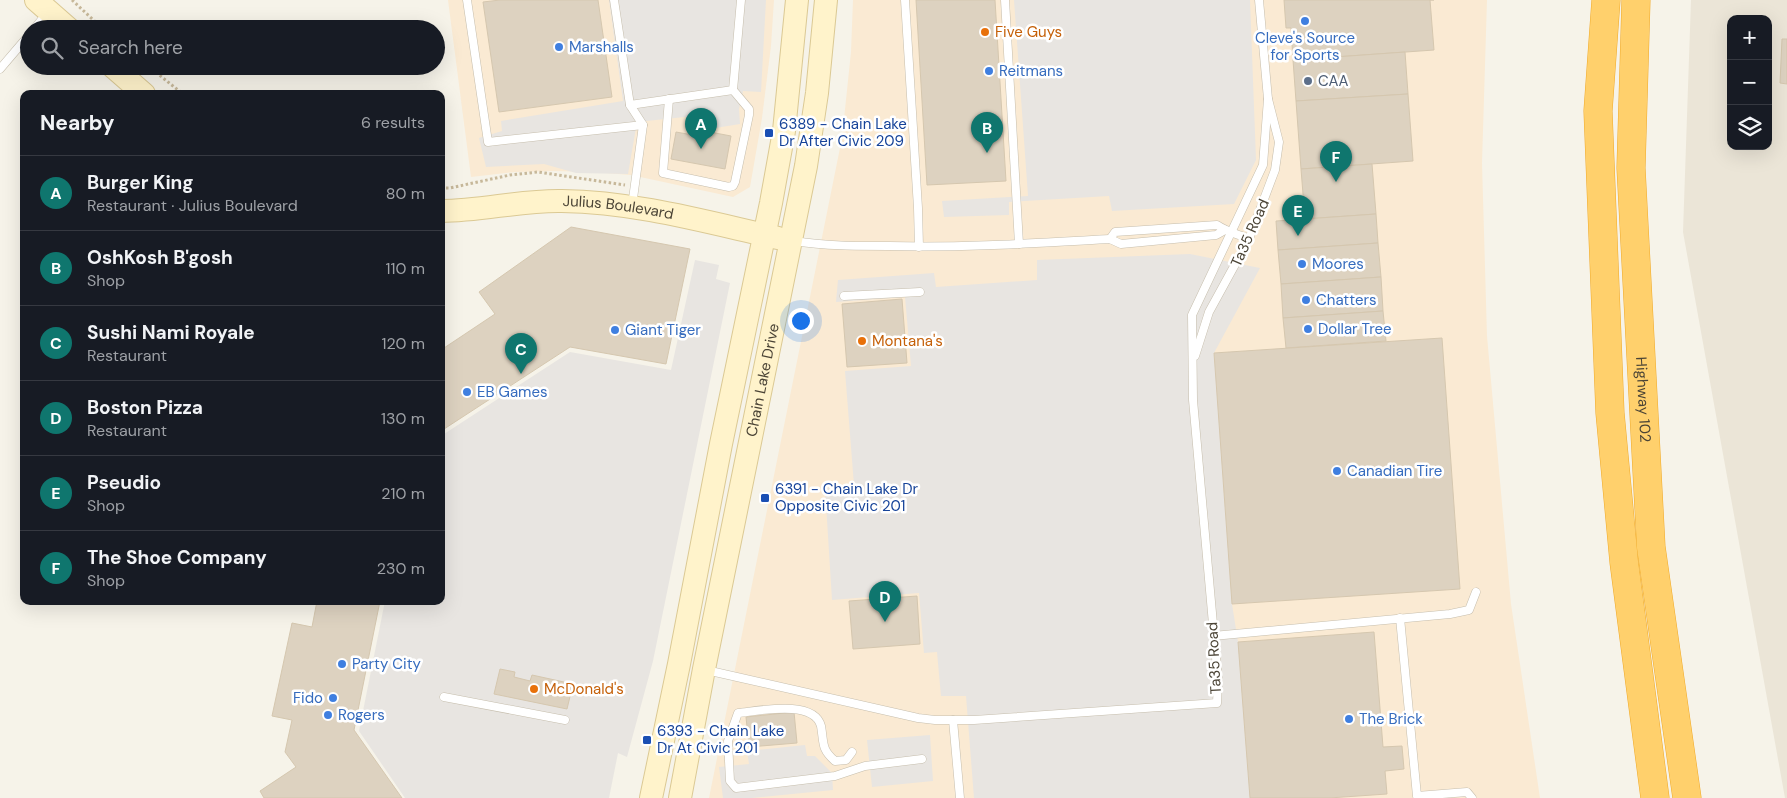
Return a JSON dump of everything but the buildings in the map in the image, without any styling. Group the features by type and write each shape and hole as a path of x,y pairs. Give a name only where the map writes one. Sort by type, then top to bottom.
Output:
{"highway":[{"path":"1602,0 1598,111 1610,413 1624,562 1655,798"},
{"path":"1598,111 1606,0"},
{"name":"Highway 102","path":"1636,0 1631,168 1651,547 1687,798"}],"street":[{"name":"Chain Lake Drive","path":"651,798 784,131 797,0"},
{"name":"Chain Lake Drive","path":"680,798 704,669 810,144 826,0"},
{"path":"42,6 58,20"},
{"path":"122,75 139,90"},
{"name":"Julius Boulevard","path":"445,211 474,210 520,203 580,201 632,206 711,221 764,235 792,240"},
{"path":"679,664 704,669"}],"lane":[{"path":"467,0 488,142 643,125"},
{"path":"614,0 630,105 643,125 632,206"},
{"path":"669,99 663,173 729,187 733,186 749,115 749,109 733,90 741,0"},
{"path":"905,0 918,208 918,247"},
{"path":"1005,0 1019,244"},
{"name":"Ta35 Road","path":"953,720 1217,703 1218,680 1193,400 1192,315 1229,231 1263,165 1268,99 1260,0"},
{"path":"37,20 42,6"},
{"path":"0,69 20,46"},
{"path":"630,105 733,90"},
{"name":"Ta35 Road","path":"1193,362 1209,312 1250,239 1275,170 1279,142 1268,99"},
{"path":"1110,239 1115,232 1217,224 1250,239"},
{"path":"792,240 816,245 918,247 1110,239 1121,244 1216,235 1229,231"},
{"path":"844,296 920,292"},
{"path":"1213,636 1469,610 1476,592"},
{"path":"1400,618 1417,796 1467,792 1472,798"},
{"path":"704,669 918,718 953,720 960,798"},
{"path":"444,697 565,720"},
{"path":"852,752 846,760 835,761 826,753 820,723 812,713 795,708 738,713 728,741 730,781 736,788 835,776 865,766 922,759"}],"path":[{"path":"72,0 94,20"},
{"path":"159,75 178,90"}],"shaded area":[{"path":"448,0 774,0 771,46 762,118 750,187 733,197 631,175 592,172 515,172 471,177"},
{"path":"609,0 766,0 761,92 743,91 739,109 740,124 697,131 694,116 637,122 628,174 576,173 544,164 486,167 479,138 502,131 501,121 623,101"},
{"path":"853,0 1487,0 1482,163 1487,336 1511,604 1540,798 709,798 842,138 851,52"},
{"path":"1014,0 1250,0 1256,160 1234,204 1112,211 1109,196 1009,202 1009,215 944,217 942,201 1028,196"},
{"path":"1691,0 1787,0 1787,798 1785,798 1683,232"},
{"path":"1190,254 1260,268 1214,353 1232,604 1238,642 1250,798 974,798 966,696 941,696 937,652 924,653 919,593 832,600 825,488 854,485 845,371 911,366 905,297 836,302 838,280 934,273 936,287 1037,280 1037,260"},
{"path":"695,260 719,265 716,279 730,283 653,661 627,757 618,753 609,798 405,798 359,731 384,605 445,605 445,433 570,352 671,370"},
{"path":"930,735 933,781 872,787 867,740"},
{"path":"805,745 807,756 815,756 832,773 833,790 752,798 723,798 719,767 749,764 747,751"}],"place":[{"name":"Cleve's Source for Sports","path":"1305,21"},
{"name":"Five Guys","path":"985,32"},
{"name":"Marshalls","path":"559,47"},
{"name":"Reitmans","path":"989,71"},
{"name":"CAA","path":"1308,81"},
{"name":"6389 - Chain Lake Dr After Civic 209","path":"769,133"},
{"name":"Burger King","path":"701,149"},
{"name":"OshKosh B'gosh","path":"987,153"},
{"name":"The Shoe Company","path":"1336,182"},
{"name":"Pseudio","path":"1298,236"},
{"name":"Moores","path":"1302,264"},
{"name":"Chatters","path":"1306,300"},
{"name":"Dollar Tree","path":"1308,329"},
{"name":"Giant Tiger","path":"615,330"},
{"name":"Montana's","path":"862,341"},
{"name":"Sushi Nami Royale","path":"521,374"},
{"name":"EB Games","path":"467,392"},
{"name":"Canadian Tire","path":"1337,471"},
{"name":"6391 - Chain Lake Dr Opposite Civic 201","path":"765,498"},
{"name":"Boston Pizza","path":"885,622"},
{"name":"Party City","path":"342,664"},
{"name":"McDonald's","path":"534,689"},
{"name":"Fido","path":"333,698"},
{"name":"Rogers","path":"328,715"},
{"name":"The Brick","path":"1349,719"},
{"name":"6393 - Chain Lake Dr At Civic 201","path":"647,740"}]}
